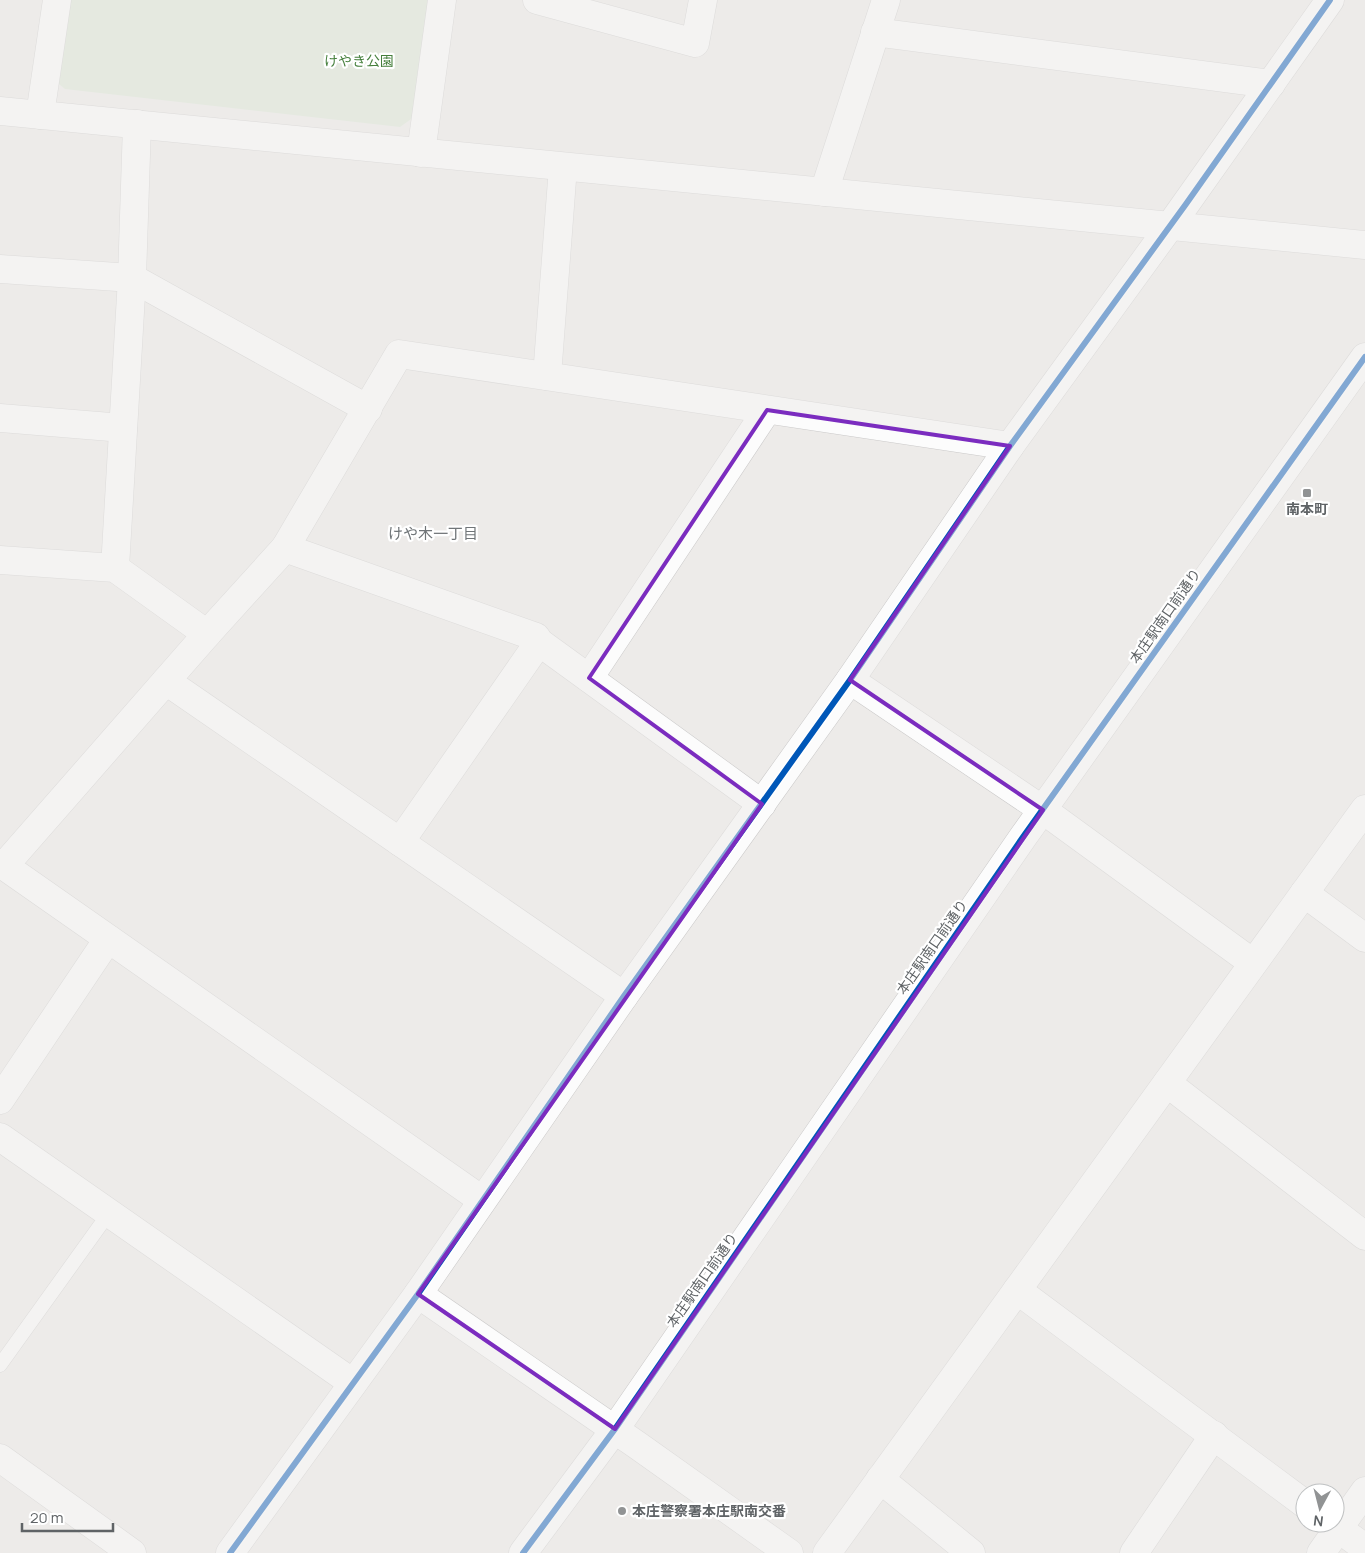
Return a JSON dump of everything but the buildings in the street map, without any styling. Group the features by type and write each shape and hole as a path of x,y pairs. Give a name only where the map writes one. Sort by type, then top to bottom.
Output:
{"street":[{"path":"40,115 57,0"},
{"path":"421,153 442,0"},
{"path":"537,0 695,43 703,0"},
{"path":"824,192 886,0"},
{"path":"230,1553 418,1294 624,996 850,680 1010,446 1170,226 1330,0"},
{"path":"875,32 1271,84"},
{"path":"0,111 1365,245"},
{"path":"115,568 132,278 137,124"},
{"path":"547,376 563,166"},
{"path":"0,269 132,278 368,408"},
{"path":"482,1200 2,864 285,548 400,354 1010,446"},
{"name":"本庄駅南口前通り","path":"523,1553 615,1429 1043,810 1365,357"},
{"path":"588,678 767,410"},
{"path":"0,418 124,428"},
{"path":"285,548 536,637 539,642 762,804"},
{"path":"0,560 115,568 207,634"},
{"path":"400,842 539,642"},
{"path":"850,680 1043,810 1253,963"},
{"path":"166,681 624,996"},
{"path":"828,1553 1365,809"},
{"path":"1304,893 1365,938"},
{"path":"0,1100 108,939"},
{"path":"1167,1083 1365,1236"},
{"path":"0,1137 353,1383"},
{"path":"1017,1290 1295,1496"},
{"path":"418,1294 615,1429 789,1553"},
{"path":"1134,1553 1214,1435"},
{"path":"0,1458 132,1553"},
{"path":"880,1479 971,1553"},
{"path":"1345,1514 1365,1491"},
{"path":"1322,1553 1332,1533"},
{"path":"1345,1533 1365,1548"}],"lane":[{"path":"0,1365 109,1213"}],"highlighted area":[{"path":"767,410 1010,446 850,680 1043,810 615,1429 418,1294 762,804 589,678"}],"green space":[{"name":"けやき公園","path":"67,0 431,0 414,117 400,127 65,89 54,80"}],"cycle path":[{"path":"230,1553 418,1294 624,996 850,680 1010,446 1186,204 1330,0"},
{"path":"523,1553 615,1429 1023,837 1365,357"}],"place":[{"name":"南本町","path":"1307,493"},
{"name":"本庄警察署本庄駅南交番","path":"622,1511"}],"district":[{"name":"けや木一丁目","path":"433,534"}]}
